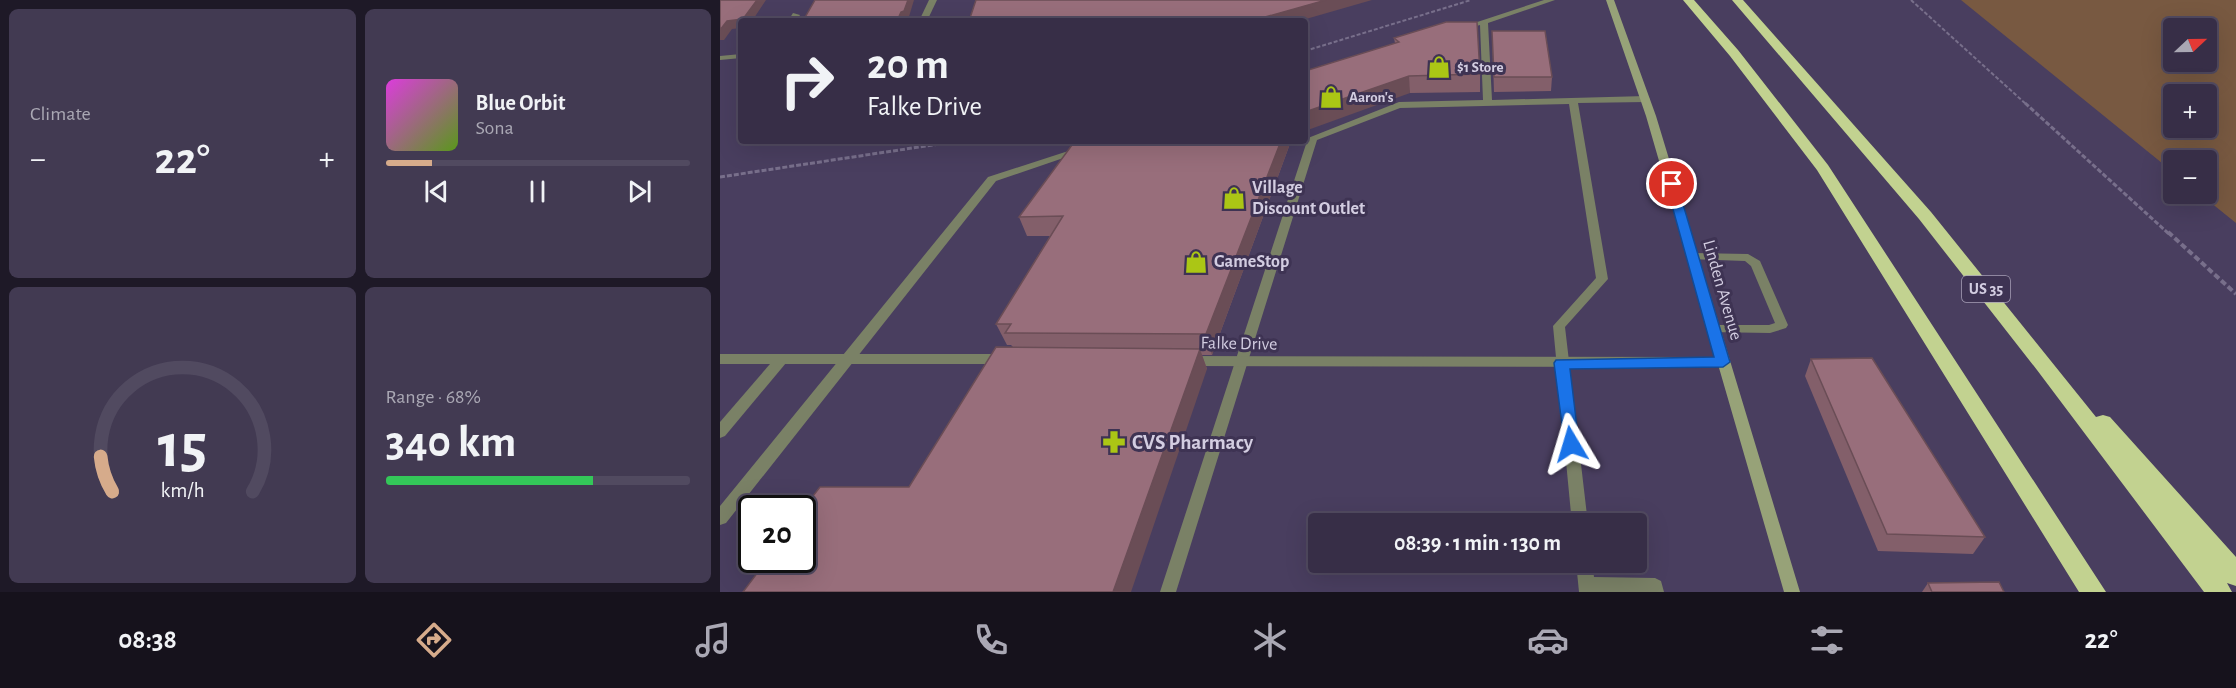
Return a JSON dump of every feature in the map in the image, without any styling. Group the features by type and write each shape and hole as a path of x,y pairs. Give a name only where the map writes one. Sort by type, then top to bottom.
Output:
{"highway":[{"path":"1688,0 1734,53 1823,168 2093,592"},
{"name":"US 35","path":"1737,0 1857,136 1985,288 2219,592"},
{"path":"1985,288 2236,575"},
{"path":"2041,511 2081,592"}],"main road":[{"name":"Linden Avenue","path":"1610,0 1646,99 1792,592"}],"street":[{"path":"924,18 933,0"},
{"path":"1451,32 1551,0"},
{"path":"1484,21 1488,103"},
{"path":"720,58 738,56"},
{"path":"1168,592 1313,138 1399,105 1646,99"},
{"path":"1574,101 1602,279 1559,326 1579,513"},
{"path":"720,518 992,179 1099,144"},
{"path":"1693,257 1748,258 1756,264 1782,325 1770,329 1713,329"},
{"path":"720,359 1014,360"},
{"path":"720,432 780,360"},
{"name":"Falke Drive","path":"1181,361 1723,362"},
{"path":"1585,573 1587,589 1655,586 1656,592"}],"path":[{"path":"1308,50 1471,0"},
{"path":"1911,0 2236,294"},
{"path":"720,177 939,144"}],"shaded area":[{"path":"1961,0 2236,0 2236,223 2212,204 2217,204 2217,150 2163,150 2163,164"}],"building":[{"path":"720,0 757,0 744,18 727,21 720,30"},
{"path":"815,0 908,0 898,18 805,18"},
{"path":"976,0 1326,0 1262,18 970,18"},
{"path":"1446,22 1477,22 1480,74 1409,76 1308,111 1308,70 1399,42 1394,38"},
{"path":"1492,31 1545,31 1552,77 1494,77"},
{"path":"1280,144 1206,334 1005,333 1011,324 996,324 1063,216 1019,217 1072,145"},
{"path":"996,347 1200,349 1113,592 743,592 757,573 816,573 816,495 814,495 820,487 909,487"},
{"path":"1872,358 1985,537 1887,534 1811,359"},
{"path":"1999,582 2004,592 1932,592 1928,583"}],"place":[{"name":"$1 Store","path":"1439,67"},
{"name":"Aaron's","path":"1331,97"},
{"name":"Village Discount Outlet","path":"1234,198"},
{"name":"GameStop","path":"1196,262"},
{"name":"CVS Pharmacy","path":"1114,442"}],"route":[{"path":"1571,444 1562,363 1723,362 1672,184"}]}
